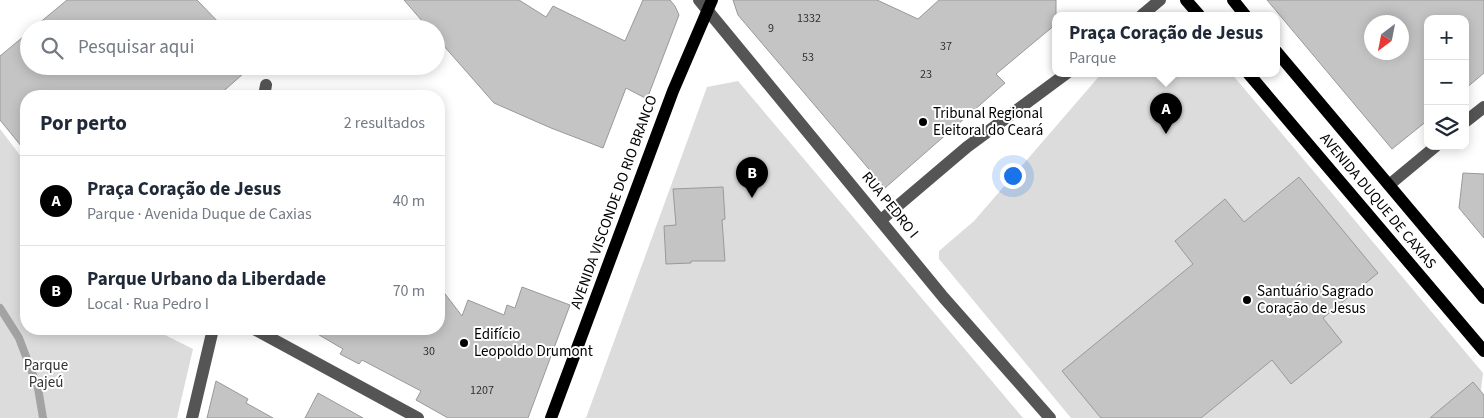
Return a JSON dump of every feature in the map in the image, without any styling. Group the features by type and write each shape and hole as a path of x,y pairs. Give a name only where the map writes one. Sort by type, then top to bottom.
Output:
{"main road":[{"path":"1186,0 1196,12"},
{"path":"1233,0 1243,12"},
{"name":"AVENIDA VISCONDE DO RIO BRANCO","path":"551,418 673,91 710,5"},
{"name":"AVENIDA DUQUE DE CAXIAS","path":"1280,56 1484,298"},
{"name":"AVENIDA DUQUE DE CAXIAS","path":"1251,77 1484,351"}],"street":[{"name":"RUA PEDRO I","path":"699,0 710,5 944,298 1050,418"},
{"path":"1146,12 1160,0"},
{"path":"881,220 967,147 1062,77"},
{"path":"1469,119 1484,107"},
{"path":"1389,185 1431,150"},
{"path":"192,418 212,335"},
{"path":"265,335 418,418"}],"green space":[{"path":"1099,77 1234,77 1483,373 1481,390 1446,418 1071,418 939,259 939,251 974,221"},
{"path":"738,81 1023,418 586,418 707,87"},
{"name":"Parque Pajeú","path":"0,129 20,155 20,335 165,335 193,349 177,418 0,418"}],"building":[{"path":"67,0 197,0 216,20 43,20"},
{"path":"404,0 519,0 546,17 553,6 625,41 643,0 670,0 679,15 647,99 626,88 603,148 494,103 445,47 445,20 421,20"},
{"path":"733,0 877,0 918,19 939,0 1056,0 1056,12 1052,12 1052,27 996,74 1005,83 885,188 738,15"},
{"path":"1267,0 1484,0 1484,73 1469,86 1469,15 1424,15 1424,123 1392,149 1280,15 1280,12 1277,12"},
{"path":"20,39 20,75 242,75 225,90 20,90 20,145 0,120 0,56"},
{"path":"1463,173 1484,174 1484,238 1459,208"},
{"name":"Santuário Sagrado Coração de Jesus","path":"1299,177 1378,273 1323,318 1342,342 1291,384 1272,360 1201,418 1101,418 1062,371 1193,264 1175,241 1225,199 1244,222"},
{"path":"723,187 725,219 722,220 725,261 691,261 691,263 666,264 664,226 676,225 673,189"},
{"path":"522,287 570,305 528,418 448,418 416,400 421,391 362,360 359,364 340,354 343,349 319,335 445,335 445,294 462,316 468,300 504,315 507,305 515,308"},
{"path":"216,381 248,399 246,403 273,418 207,418"},
{"path":"1473,382 1484,395 1484,418 1430,418"},
{"path":"318,393 363,418 305,418"}],"waterway":[{"path":"0,308 19,338 38,388 43,418"}],"place":[{"name":"Tribunal Regional Eleitoral do Ceará","path":"923,122"},
{"name":"Praça Coração de Jesus","path":"1166,134"},
{"name":"Parque Urbano da Liberdade","path":"752,198"},
{"name":"Santuário Sagrado Coração de Jesus","path":"1247,300"},
{"name":"Edifício Leopoldo Drumont","path":"464,343"}]}
